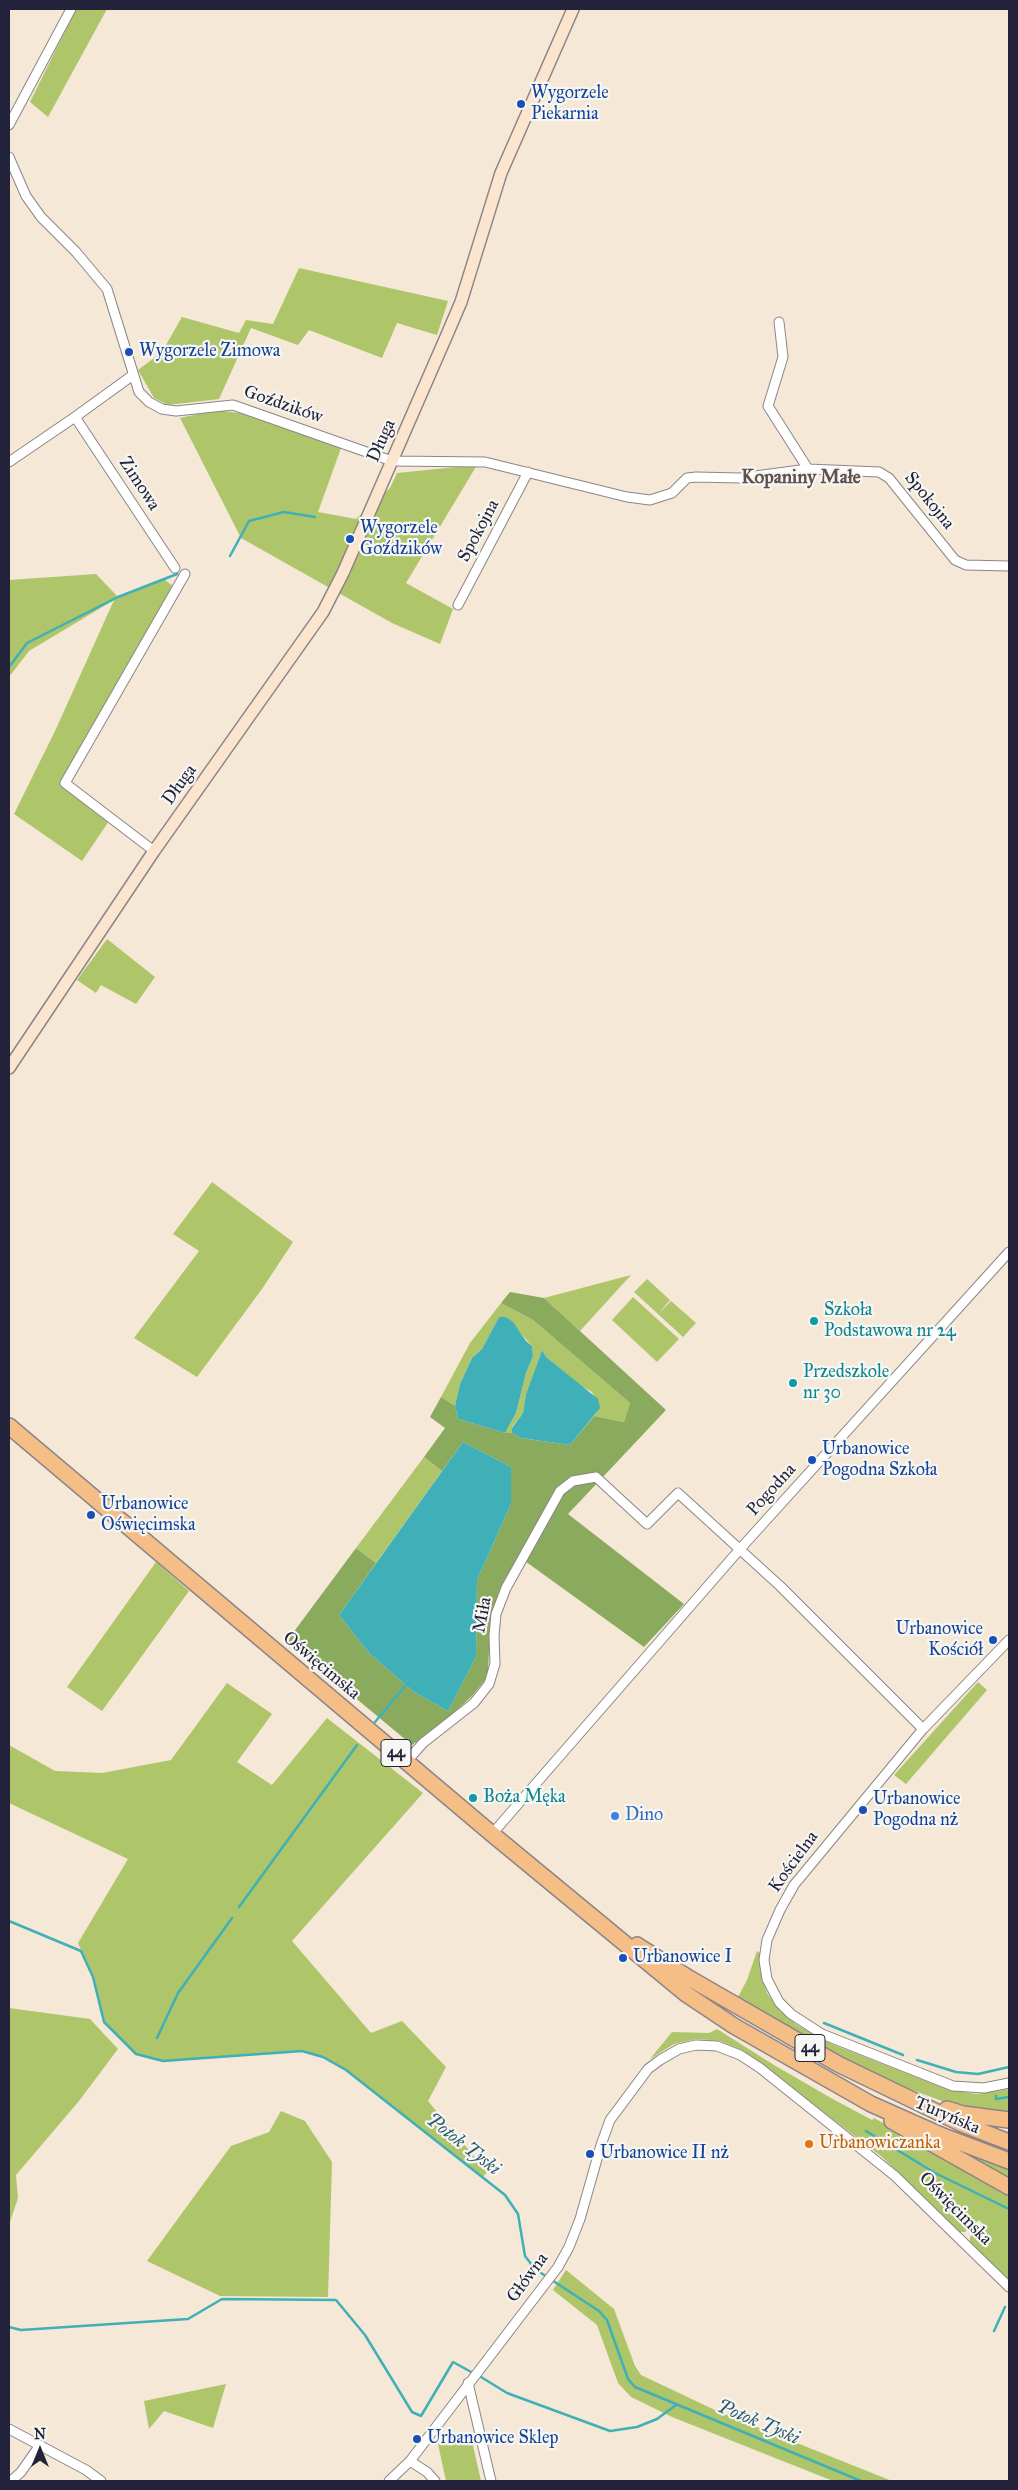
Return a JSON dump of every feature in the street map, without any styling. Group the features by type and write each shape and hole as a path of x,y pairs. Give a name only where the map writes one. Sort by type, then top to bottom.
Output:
{"highway":[{"name":"Oświęcimska","path":"10,1431 665,1978 710,2011 782,2055 871,2104"},
{"name":"Oświęcimska","path":"611,1931 793,2039 899,2094"},
{"path":"899,2094 963,2114 1009,2120"},
{"name":"Turyńska","path":"899,2094 962,2124 1009,2142"},
{"path":"871,2104 900,2127 1009,2187"},
{"name":"Turyńska","path":"871,2104 943,2136 1009,2161"}],"street":[{"path":"9,124 71,9"},
{"name":"Długa","path":"9,1068 154,851 323,612 343,573 461,302 501,174 573,9"},
{"name":"Goździków","path":"9,157 26,196 40,217 76,252 106,289 139,392 149,402 162,409 176,411 233,405 392,461"},
{"path":"779,322 783,357 768,406 808,469"},
{"path":"9,462 76,417 133,374"},
{"name":"Zimowa","path":"76,417 175,568"},
{"name":"Spokojna","path":"392,461 485,462 627,497 650,500 672,493 687,478 740,478 808,469 879,472 889,478 955,560 966,565 1009,566"},
{"name":"Spokojna","path":"458,605 528,472"},
{"path":"154,851 65,783 185,574"},
{"name":"Pogodna","path":"492,1834 740,1550 1009,1252"},
{"name":"Miła","path":"406,1762 423,1743 474,1703 489,1684 495,1664 494,1636 496,1614 506,1588 560,1491 573,1481 596,1477 647,1524 678,1493 740,1550"},
{"path":"740,1550 780,1586 923,1729"},
{"name":"Kościelna","path":"1009,1640 923,1729 794,1885 780,1910 767,1940 764,1960 767,1980 776,1998 785,2009 802,2023 833,2040 953,2086 984,2088 1009,2083"},
{"name":"Oświęcimska","path":"648,2070 673,2051 696,2045 723,2048 748,2060 895,2176 1009,2287"},
{"name":"Główna","path":"388,2481 410,2461 558,2267 569,2247 580,2219 606,2128 620,2105 648,2070"},
{"path":"468,2383 491,2481"},
{"path":"9,2430 86,2470 101,2481"},
{"path":"11,2481 22,2472 40,2446"},
{"path":"410,2461 427,2472 435,2481"}],"green space":[{"path":"76,9 107,9 48,117 30,102"},
{"path":"299,268 448,301 437,335 397,323 382,358 309,330 298,345 251,328 219,399 168,405 154,398 138,370 162,352 182,317 239,333 246,320 273,324"},
{"path":"216,410 247,414 341,448 318,512 356,519 390,488 397,473 477,465 406,583 453,609 440,644 392,623 241,538 180,418"},
{"path":"182,572 165,580 173,586 59,784 109,821 82,861 14,814 56,729 114,600 29,651 9,677 9,580 96,574 118,597 116,599"},
{"path":"107,939 155,977 136,1004 101,985 96,993 77,980"},
{"path":"212,1182 293,1242 262,1289 197,1377 134,1338 199,1251 173,1234"},
{"path":"631,1275 580,1331 544,1298"},
{"path":"647,1279 670,1300 658,1314 634,1292"},
{"path":"510,1292 544,1298 666,1410 568,1514 684,1604 644,1647 518,1556 490,1620 488,1676 472,1696 447,1719 412,1745 287,1641 356,1548 376,1563 339,1615 370,1654 414,1692 448,1711 476,1657 477,1580 511,1504 511,1467 463,1442 442,1471 424,1457 445,1428 430,1417 441,1397 455,1406 458,1419 505,1433 512,1433 521,1438 570,1445 594,1416 624,1422 630,1403 533,1320 501,1303"},
{"path":"633,1297 679,1339 657,1362 612,1320"},
{"path":"671,1301 696,1323 683,1337 658,1314"},
{"path":"501,1303 533,1320 630,1403 624,1422 594,1416 599,1408 592,1392 581,1386 546,1357 542,1350 526,1394 523,1413 512,1427 512,1433 505,1433 516,1413 526,1373 533,1356 532,1346 506,1317 499,1317 482,1349 472,1358 460,1384 455,1406 441,1397 470,1343"},
{"path":"424,1457 442,1471 376,1563 356,1548"},
{"path":"156,1562 189,1591 102,1711 67,1687"},
{"path":"978,1682 987,1690 906,1784 894,1775"},
{"path":"227,1683 272,1714 237,1762 272,1785 327,1718 423,1793 292,1941 371,2033 402,2021 446,2067 428,2101 487,2172 482,2178 346,2070 323,2057 302,2051 163,2061 136,2054 104,2022 93,1977 78,1943 128,1859 9,1803 9,1745 55,1771 102,1773 171,1760"},
{"path":"757,1951 760,1953 761,1973 767,1993 780,2011 797,2025 834,2045 950,2090 977,2094 1009,2089 1009,2112 982,2111 953,2105 901,2086 839,2056 738,1997 747,1980"},
{"path":"9,2008 90,2019 118,2049 79,2101 16,2175 18,2198 9,2225"},
{"path":"717,2029 831,2098 872,2120 874,2118 1009,2191 1009,2280 970,2242 970,2237 983,2224 979,2220 965,2232 960,2232 882,2157 744,2051 720,2041 697,2039 674,2044 650,2059 672,2032 709,2033"},
{"path":"281,2111 305,2121 332,2162 328,2297 220,2296 147,2261 231,2146 269,2132"},
{"path":"929,2136 1009,2166 1009,2181"},
{"path":"566,2270 614,2309 635,2366 641,2375 717,2411 892,2481 833,2481 672,2417 631,2397 618,2383 597,2325 553,2290"},
{"path":"226,2384 213,2428 164,2411 149,2429 144,2401"},
{"path":"471,2437 481,2481 446,2481 438,2444"}],"water":[{"path":"499,1317 506,1317 513,1322 526,1341 532,1346 533,1356 526,1373 516,1413 505,1433 458,1419 455,1406 460,1384 472,1358 482,1349"},
{"path":"542,1350 546,1357 598,1399 600,1408 570,1445 521,1438 512,1433 512,1428 523,1413 526,1394"},
{"path":"463,1442 511,1467 511,1504 477,1580 476,1657 448,1711 414,1692 370,1654 339,1615"}],"waterway":[{"path":"230,556 249,521 284,512 315,517"},
{"path":"9,667 27,643 118,597 177,574"},
{"path":"375,1722 406,1685"},
{"path":"239,1907 357,1745"},
{"path":"157,2038 178,1993 232,1918"},
{"name":"Potok Tyski","path":"9,1921 81,1951 93,1977 104,2022 136,2054 163,2061 302,2051 323,2057 346,2070 505,2195 518,2214 525,2256 535,2269 599,2311 607,2320 628,2379 635,2387 861,2481"},
{"path":"824,2023 903,2055"},
{"path":"917,2060 956,2072 978,2074 1009,2067"},
{"path":"996,2096 996,2099 1009,2097"},
{"path":"866,2131 935,2173 1009,2209"},
{"path":"9,2327 21,2330 188,2319 222,2299 336,2300 365,2335 412,2412 421,2416 453,2362 473,2373"},
{"path":"994,2331 1005,2307"},
{"path":"481,2377 507,2393 610,2431 637,2427 657,2419 676,2405"}],"place":[{"name":"Wygorzele Piekarnia","path":"521,104"},
{"name":"Wygorzele Zimowa","path":"129,352"},
{"name":"Wygorzele Goździków","path":"350,539"},
{"name":"Szkoła Podstawowa nr 24","path":"814,1321"},
{"name":"Przedszkole nr 30","path":"793,1383"},
{"name":"Urbanowice Pogodna Szkoła","path":"812,1460"},
{"name":"Urbanowice Oświęcimska","path":"91,1515"},
{"name":"Urbanowice Kościół","path":"993,1640"},
{"name":"Boża Męka","path":"473,1798"},
{"name":"Urbanowice Pogodna nż","path":"863,1810"},
{"name":"Dino","path":"615,1816"},
{"name":"Urbanowice I","path":"623,1958"},
{"name":"Urbanowiczanka","path":"809,2144"},
{"name":"Urbanowice II nż","path":"590,2154"},
{"name":"Urbanowice Sklep","path":"417,2439"}],"district":[{"name":"Kopaniny Małe","path":"801,478"}]}
